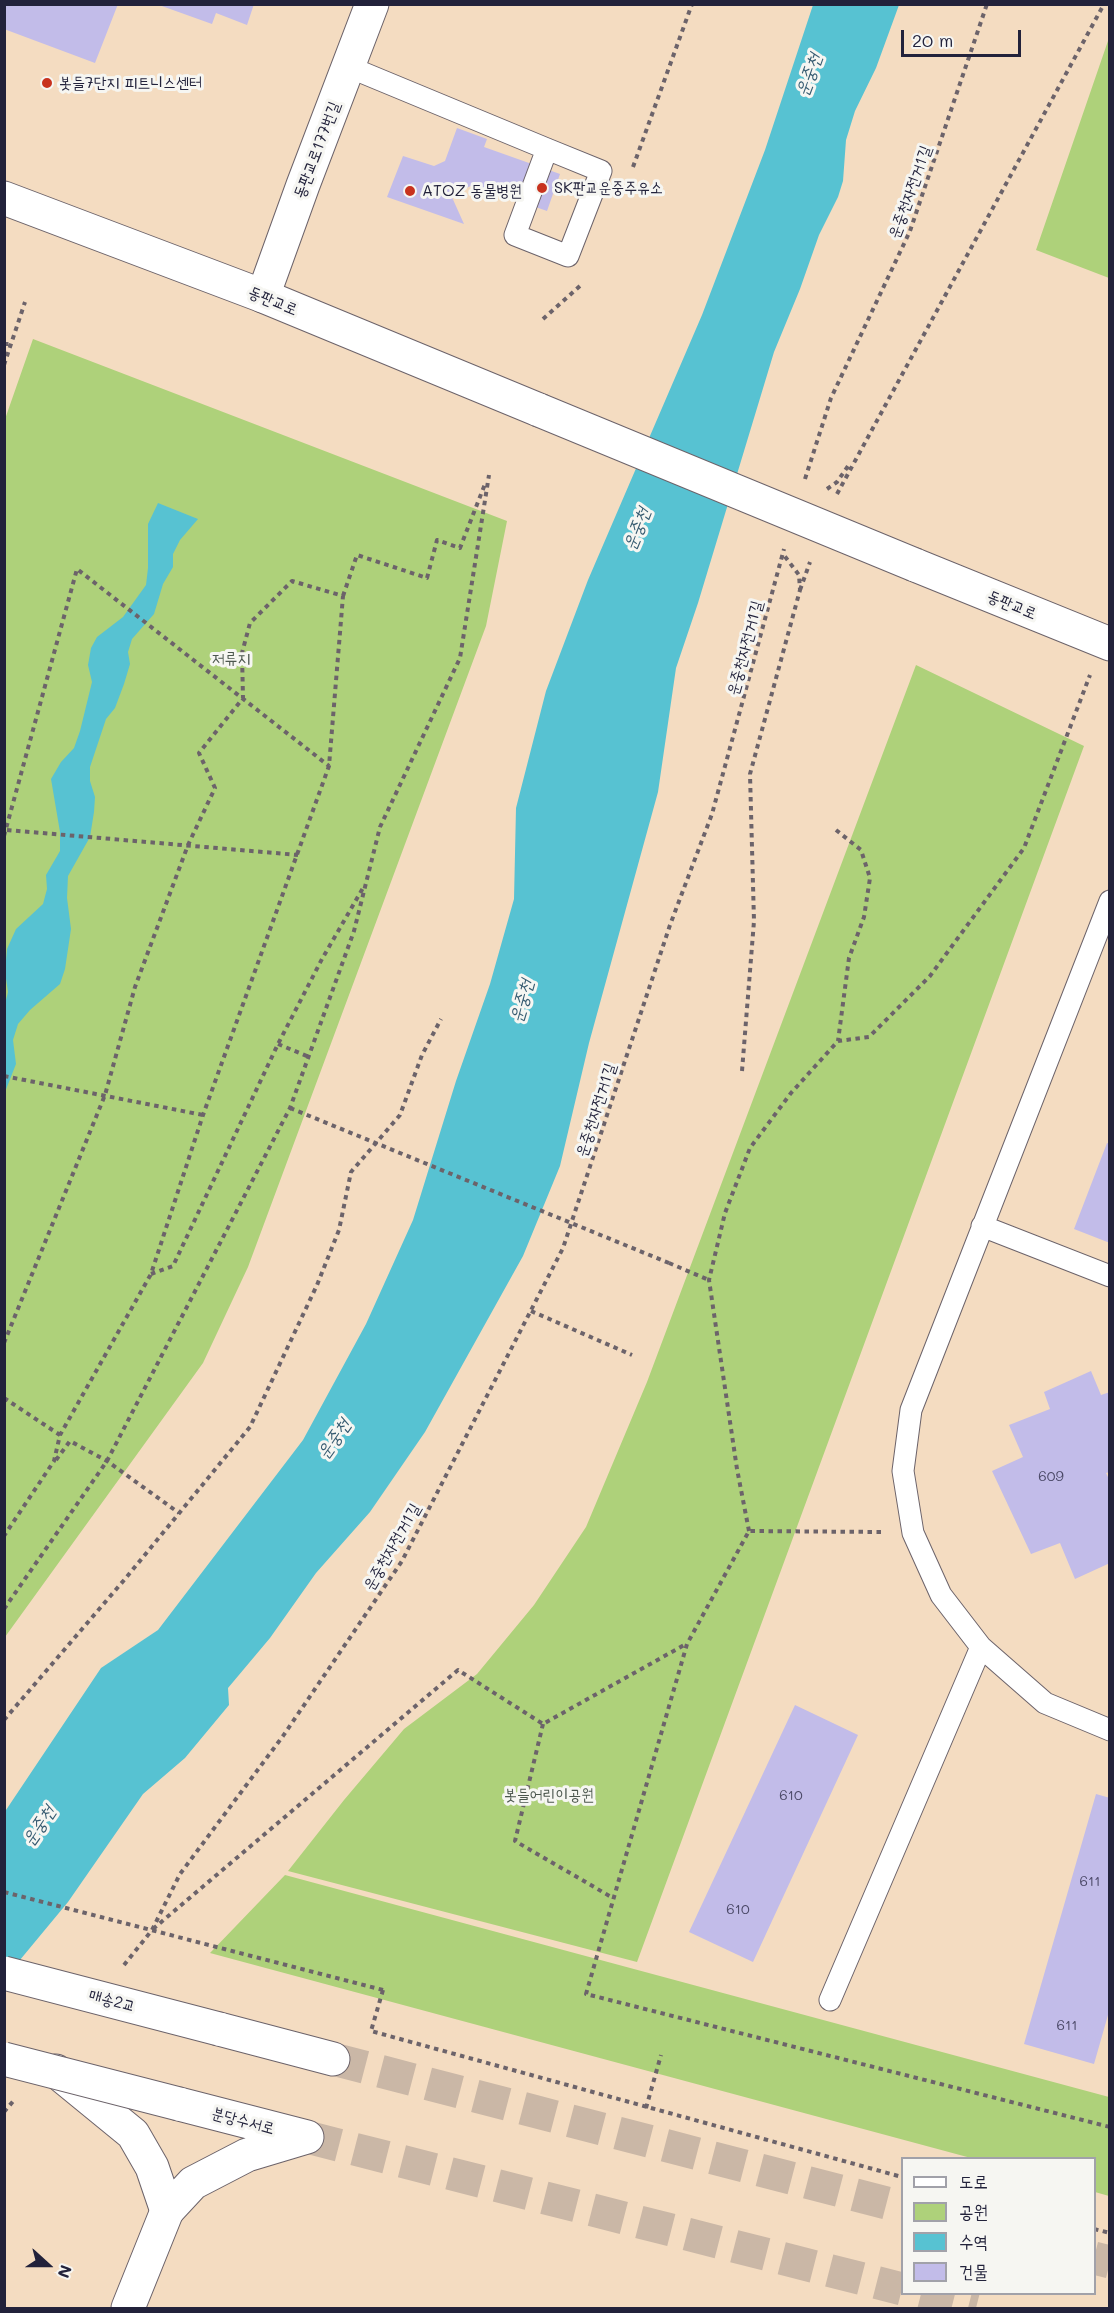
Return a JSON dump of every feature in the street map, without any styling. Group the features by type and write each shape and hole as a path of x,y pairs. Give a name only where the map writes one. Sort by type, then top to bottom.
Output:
{"main road":[{"name":"동판교로177번길","path":"263,296 372,4"},
{"name":"동판교로","path":"4,198 263,296 1110,644"},
{"name":"매송2교","path":"4,1973 333,2059"},
{"path":"4,2059 55,2070 133,2134 152,2167 167,2211 128,2308"},
{"name":"분당수서로","path":"55,2070 307,2137 247,2155 193,2183 167,2211"}],"lane":[{"path":"349,67 547,148 600,171 568,256 515,235 547,148"},
{"path":"1110,901 911,1410 903,1471 913,1533 940,1595 981,1647 1046,1702 1110,1730"},
{"path":"982,1226 1110,1276"},
{"path":"830,2000 981,1647"}],"path":[{"name":"운중천자전거1길","path":"803,485 831,398 910,231 987,4"},
{"path":"833,503 1104,4"},
{"path":"4,365 25,302"},
{"path":"4,344 12,344"},
{"path":"821,491 837,482 858,454"},
{"path":"4,1609 107,1461 290,1108 354,931 380,827 460,658 489,475 460,548 437,540 427,578 357,555 343,596 329,766 203,1115 151,1274 60,1435 54,1461"},
{"name":"운중천자전거1길","path":"122,1966 152,1930 180,1874 283,1736 402,1561 563,1248 670,925 712,814 786,544"},
{"path":"742,1071 754,921 750,774 800,590 814,552"},
{"path":"783,554 799,575 800,590"},
{"path":"4,836 77,569 329,766"},
{"path":"4,1343 105,1095 135,987 188,845 215,788 199,753 243,698 242,653 250,623 292,581 343,596"},
{"path":"838,1041 869,1036 930,976 1024,848 1076,712"},
{"path":"7,830 298,855"},
{"path":"836,830 861,850 870,878 864,918 849,958 838,1041 791,1093 750,1148 725,1213 709,1280 737,1469 749,1531 687,1644 586,1994 1110,2127"},
{"path":"151,1274 173,1266 278,1044 322,959 367,882"},
{"path":"4,1720 250,1427 317,1285 339,1230 351,1172 400,1115 422,1055 441,1019"},
{"path":"278,1044 309,1057"},
{"path":"4,1076 203,1115"},
{"path":"290,1108 709,1280"},
{"path":"531,1311 632,1355"},
{"path":"4,1398 60,1435"},
{"path":"4,1536 70,1441 107,1461 179,1513"},
{"path":"749,1531 913,1533"},
{"path":"613,1898 515,1841 543,1724 687,1644"},
{"path":"152,1930 458,1670 543,1724"},
{"path":"4,1892 383,1990 371,2031 901,2176"},
{"path":"646,2108 661,2055"},
{"path":"4,2112 19,2094"}],"green space":[{"path":"1109,38 1109,278 1036,250"},
{"name":"저류지","path":"33,339 507,521 486,626 248,1267 203,1363 5,1637 4,422"},
{"name":"봇들어린이공원","path":"916,665 1084,746 637,1962 288,1871 404,1729 477,1674 534,1605 586,1527 647,1382"},
{"path":"285,1875 1109,2097 1109,2196 1096,2192 1096,2157 967,2157 210,1953"}],"water":[{"name":"운중천","path":"813,5 899,5 876,68 855,111 846,140 843,181 838,197 819,235 774,352 676,668 658,792 589,1043 560,1166 523,1256 425,1432 370,1512 316,1573 270,1638 228,1688 229,1705 185,1758 143,1794 68,1902 5,1978 4,1813 101,1668 158,1630 303,1440 366,1324 413,1220 456,1081 490,984 514,899 516,808 546,691 588,580 702,315 765,150"},
{"path":"158,503 198,519 180,540 173,554 173,567 163,584 154,614 132,639 128,652 130,664 124,684 115,708 106,719 90,767 90,781 95,797 94,812 90,837 68,876 67,898 71,929 65,969 60,984 30,1010 18,1024 13,1040 16,1064 5,1092 4,1008 8,992 5,972 7,949 16,929 43,904 47,889 46,875 60,851 60,832 51,779 61,762 74,748 80,731 92,682 88,665 91,648 97,637 123,617 146,585 148,524"}],"building":[{"path":"4,4 118,4 95,63 4,29"},
{"path":"254,4 247,25 216,13 212,24 159,5"},
{"path":"457,128 487,139 484,147 560,174 547,211 473,185 451,195 464,224 387,197 403,156 434,166 445,161"},
{"path":"1107,1143 1110,1144 1110,1243 1074,1229"},
{"path":"1091,1371 1101,1395 1110,1392 1110,1472 1106,1473 1110,1481 1110,1563 1075,1579 1060,1543 1031,1554 992,1471 1023,1457 1009,1425 1050,1409 1044,1392"},
{"path":"795,1705 858,1735 753,1962 689,1932"},
{"path":"1096,1794 1110,1798 1110,2008 1094,2064 1024,2044"}],"tunnel":[{"path":"333,2059 901,2207"},
{"path":"307,2137 901,2289"},
{"path":"1096,2258 1110,2262"},
{"path":"925,2295 976,2308"}],"place":[{"name":"봇들7단지 피트니스센터","path":"47,83"},
{"name":"SK판교운중주유소","path":"542,188"},
{"name":"ATOZ 동물병원","path":"410,191"}]}
